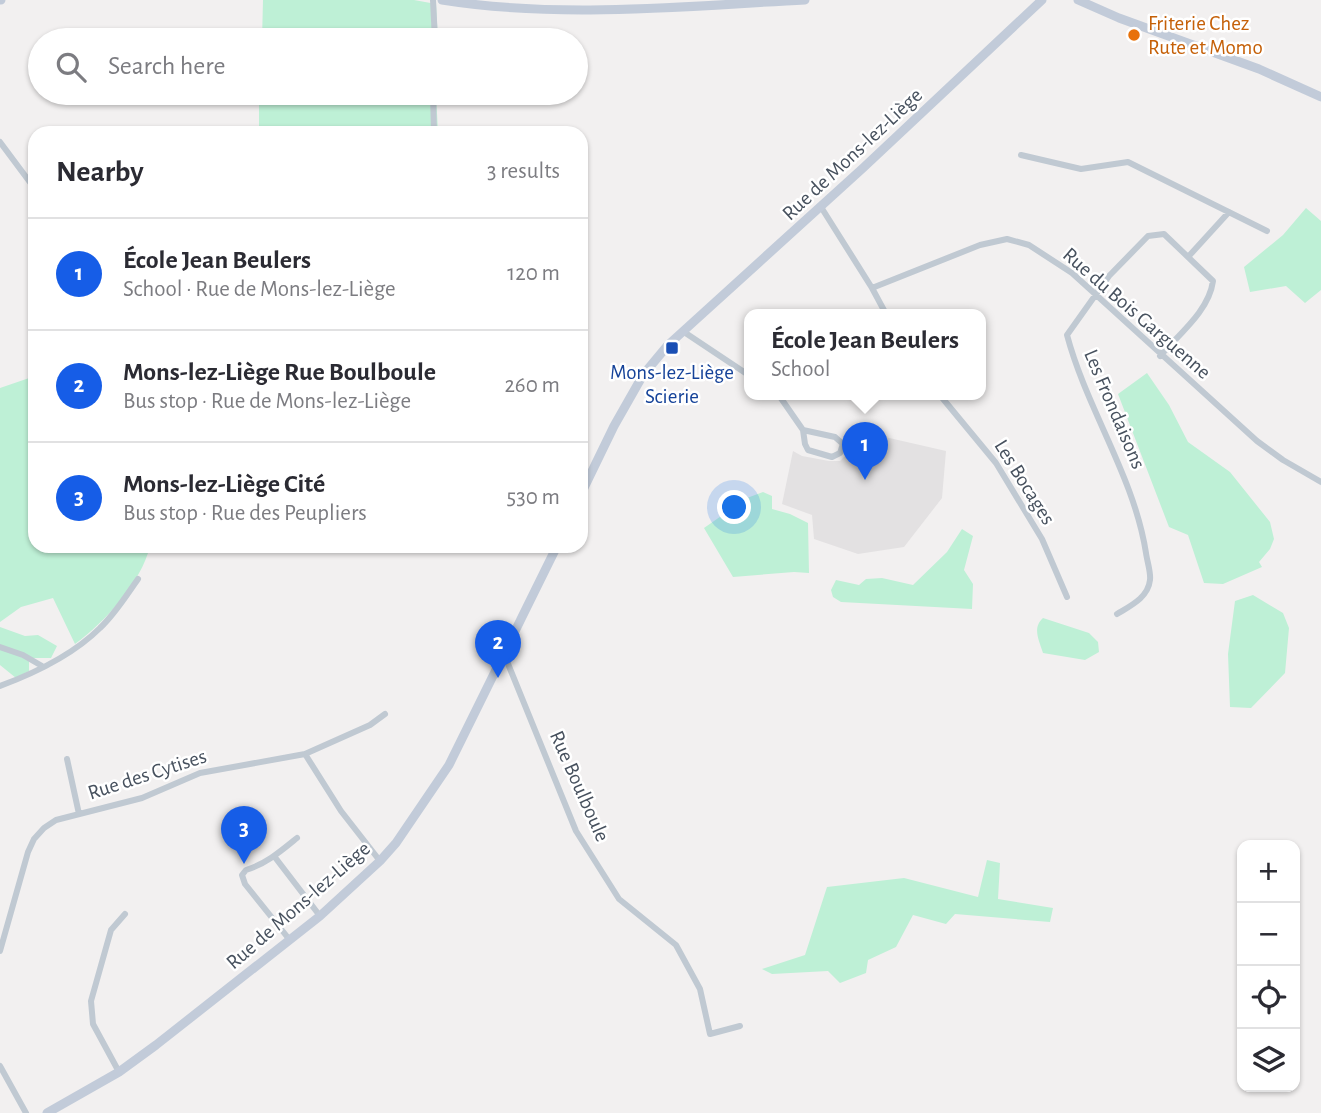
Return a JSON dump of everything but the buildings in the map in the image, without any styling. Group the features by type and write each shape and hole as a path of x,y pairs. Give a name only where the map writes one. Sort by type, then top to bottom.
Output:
{"street":[{"path":"433,0 434,28"},
{"path":"442,0 483,7 584,10 805,0"},
{"name":"Rue de Mons-lez-Liège","path":"588,480 643,375 668,345 821,207 1042,0"},
{"path":"1078,0 1119,18 1259,69 1321,97"},
{"path":"434,105 435,126"},
{"path":"0,142 28,180"},
{"path":"1021,155 1081,169 1128,162 1267,231"},
{"path":"821,207 883,309"},
{"path":"1188,257 1229,212"},
{"name":"Les Frondaisons","path":"1117,614 1142,599 1150,581 1144,540 1129,490 1083,385 1067,335 1094,295 1148,236 1164,234 1213,281 1211,295 1196,317 1160,356"},
{"name":"Rue du Bois Garguenne","path":"872,288 980,245 1007,239 1029,245 1072,274 1256,441 1321,482"},
{"path":"684,331 744,372"},
{"path":"782,400 803,430 805,444 811,452 832,457 841,453 843,444 838,438 803,430"},
{"name":"Les Bocages","path":"944,400 996,463 1042,539 1067,597"},
{"name":"Rue de Mons-lez-Liège","path":"47,1113 119,1072 156,1045 320,916 380,861 396,843 449,765 554,553"},
{"path":"0,686 82,643 100,628 138,579"},
{"path":"0,647 23,654 42,666"},
{"name":"Rue Boulboule","path":"504,654 576,831 620,899 676,945 700,989 710,1034 740,1026"},
{"name":"Rue des Cytises","path":"0,951 28,852 34,839 56,820 142,798 200,773 305,754 370,725 385,714"},
{"path":"305,754 341,811 380,861"},
{"path":"67,759 79,814"},
{"path":"289,939 245,884 242,875 297,838"},
{"path":"274,856 320,916"},
{"path":"119,1072 93,1024 91,1001 111,930 125,914"},
{"path":"0,1066 26,1113"}],"shaded area":[{"path":"885,437 946,451 942,498 904,547 858,554 814,539 812,515 782,504 793,451 802,456 829,461 840,461 849,452 873,458 876,448"}],"green space":[{"path":"263,0 414,0 436,4 437,28 262,28"},
{"path":"259,105 437,105 438,126 259,126"},
{"path":"1306,208 1321,221 1321,290 1305,303 1286,286 1250,292 1244,267 1283,235"},
{"path":"1147,373 1169,405 1188,442 1230,472 1270,522 1274,539 1270,549 1259,562 1262,567 1223,584 1204,583 1188,535 1169,527 1118,394"},
{"path":"28,378 28,553 148,553 139,574 120,601 98,625 75,644 53,598 21,607 0,622 0,388"},
{"path":"763,492 772,496 772,509 808,523 809,573 733,577 704,528 747,498"},
{"path":"962,529 973,536 964,570 973,584 972,609 841,602 833,597 831,590 836,580 859,585 866,579 882,578 913,585 947,552"},
{"path":"1253,595 1283,613 1289,628 1285,673 1251,708 1230,707 1228,654 1235,601"},
{"path":"1043,618 1089,633 1098,642 1099,652 1085,660 1043,653 1037,630"},
{"path":"0,627 25,636 38,635 57,646 51,658 31,658 29,671 16,678 0,665"},
{"path":"987,860 1000,863 998,899 1053,908 1050,922 955,914 946,924 913,915 896,947 868,960 866,973 840,983 828,971 772,974 762,969 805,955 827,887 904,878 978,897"}],"place":[{"name":"Friterie Chez Rute et Momo","path":"1134,35"},
{"name":"Mons-lez-Liège Scierie","path":"672,348"},
{"name":"École Jean Beulers","path":"865,480"},
{"name":"Mons-lez-Liège Rue Boulboule","path":"498,678"},
{"name":"Mons-lez-Liège Cité","path":"244,864"}]}
